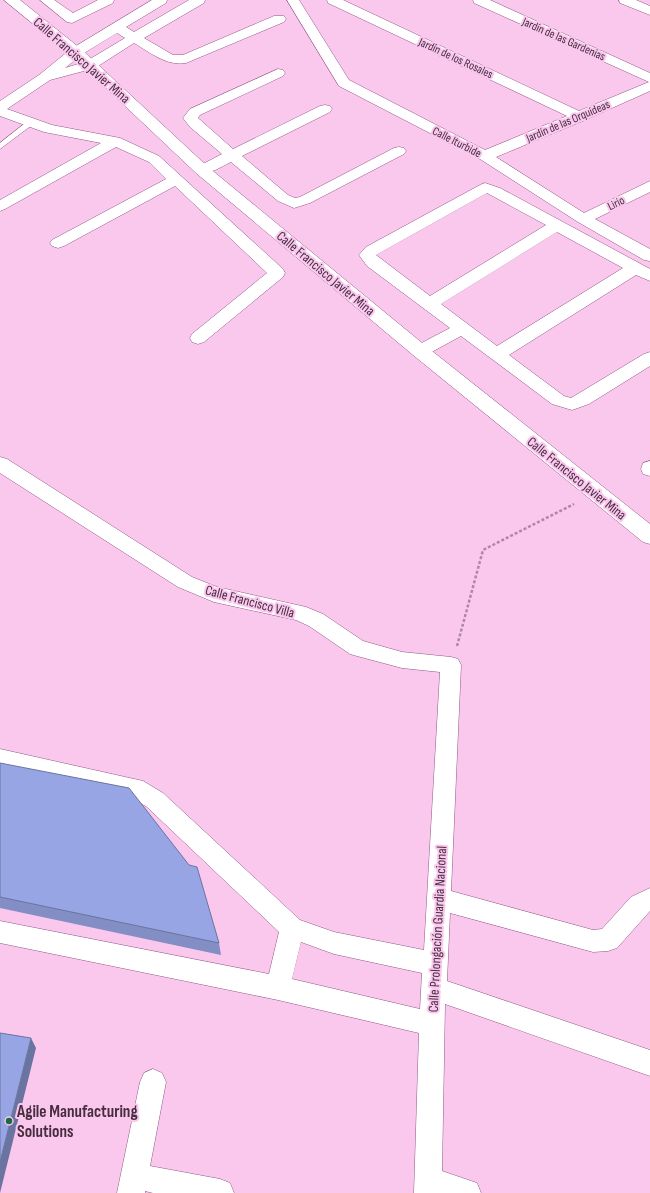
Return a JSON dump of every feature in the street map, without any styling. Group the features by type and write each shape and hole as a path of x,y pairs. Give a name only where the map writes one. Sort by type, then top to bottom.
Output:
{"street":[{"name":"Calle Francisco Javier Mina","path":"11,0 76,52 202,170 420,351 650,536"},
{"path":"46,0 72,19 108,0"},
{"path":"44,78 90,65 171,15 199,0"},
{"name":"Calle Iturbide","path":"293,0 344,83 485,156 583,219 650,256"},
{"name":"Jardín de los Rosales","path":"333,0 580,117"},
{"name":"Jardín de las Gardenias","path":"479,0 650,78"},
{"path":"625,0 650,11"},
{"path":"0,107 44,78 76,52 154,1 171,15"},
{"path":"116,27 169,58 178,60 186,59 279,19"},
{"path":"278,73 195,112 190,118 195,124 283,198 294,203 305,200 399,151"},
{"name":"Jardín de las Orquídeas","path":"485,156 650,86"},
{"path":"202,170 233,156 325,109"},
{"path":"0,111 49,129 115,141 154,159 277,273 198,338"},
{"path":"0,206 115,141"},
{"path":"58,243 177,179"},
{"name":"Lirio","path":"583,219 650,186"},
{"path":"650,276 495,191 485,188 372,250 367,255 373,262 558,400 572,404 583,400 650,358"},
{"path":"429,304 557,225"},
{"path":"497,354 635,268"},
{"path":"420,351 462,328"},
{"name":"Calle Francisco Villa","path":"0,464 185,582 214,594 299,613 316,620 357,648 402,660 451,665"},
{"name":"Calle Prolongación Guardia Nacional","path":"428,1186 432,1024 451,665"},
{"path":"0,758 135,788 155,800 292,928 435,976 650,1063"},
{"path":"439,899 593,941 608,940 638,906 647,899 650,900"},
{"path":"278,988 292,928"},
{"path":"0,932 278,988 432,1024"},
{"path":"153,1082 133,1184 220,1193"},
{"path":"428,1186 468,1193"}],"lane":[{"path":"0,147 32,122"}],"path":[{"path":"451,665 483,550 596,492"}],"building":[{"path":"0,763 129,788 189,865 197,867 219,943 0,897"},
{"name":"Agile Manufacturing Solutions","path":"0,1033 31,1038 0,1162"}],"place":[{"name":"Agile Manufacturing Solutions","path":"9,1121"}]}
